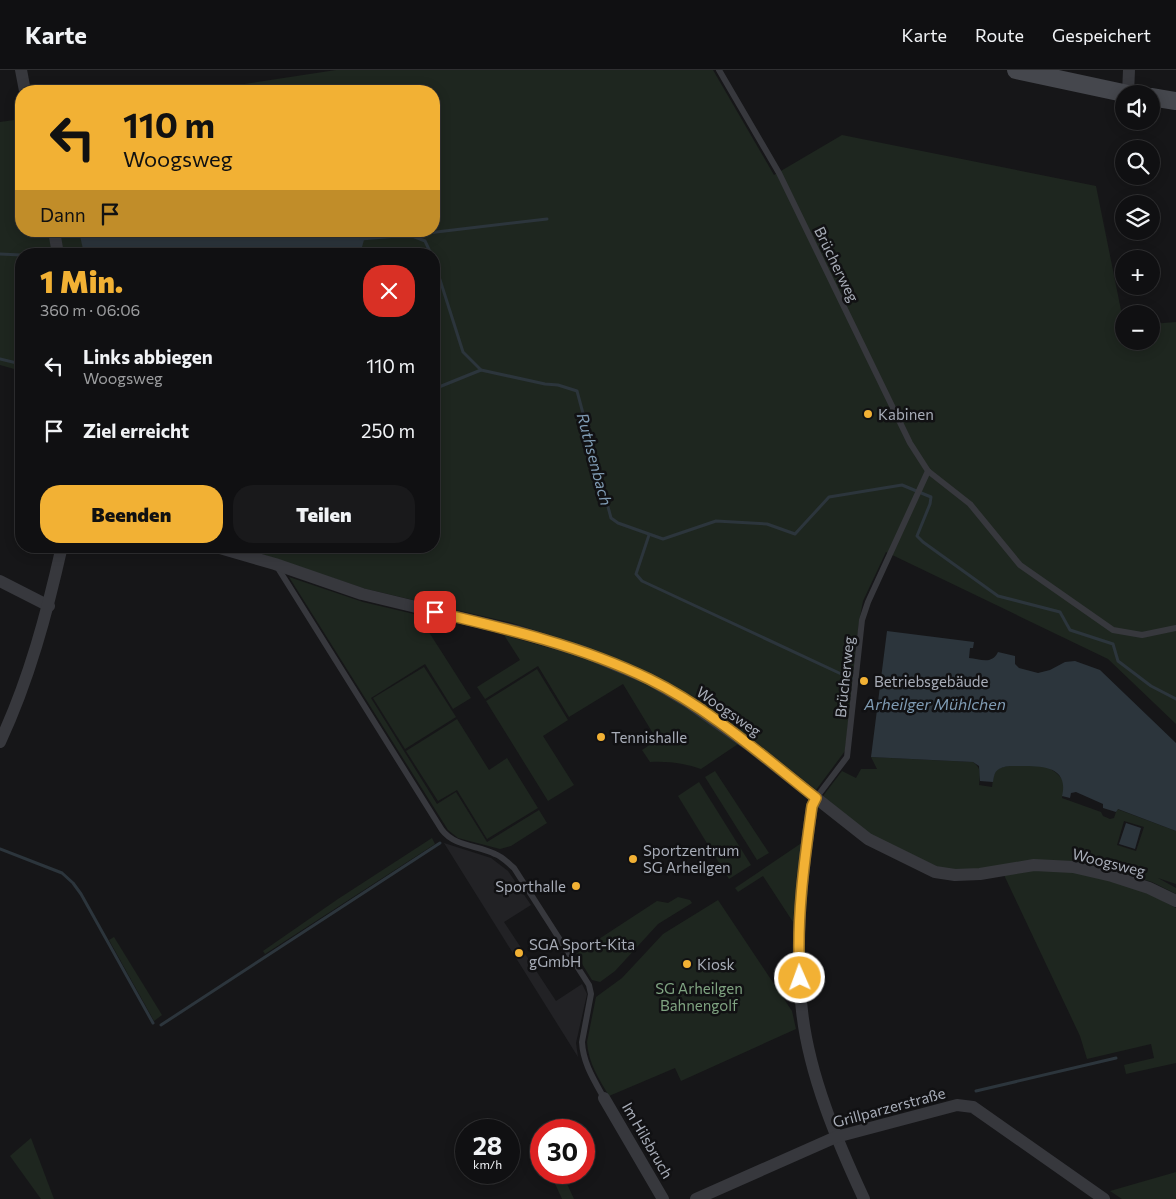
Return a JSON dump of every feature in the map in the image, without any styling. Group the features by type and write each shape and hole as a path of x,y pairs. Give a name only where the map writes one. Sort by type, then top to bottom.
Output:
{"street":[{"path":"21,70 24,85"},
{"path":"1016,70 1115,91"},
{"path":"1128,85 1129,70"},
{"path":"1160,98 1176,101"},
{"path":"0,742 29,669 49,606 60,553"},
{"name":"Woogsweg","path":"237,553 362,594 516,631 584,652 649,679 688,702 749,745 868,840 935,872 955,875 980,874 1034,865 1072,867 1112,876 1149,888 1176,901"},
{"path":"0,581 49,606"},
{"path":"816,798 812,806 802,873 799,962 804,1022 818,1082 836,1137 864,1199"},
{"name":"Im Hilsbruch","path":"604,1098 663,1199"},
{"name":"Grillparzerstraße","path":"696,1199 836,1137 958,1105 973,1107 1104,1199"}],"lane":[{"name":"Brücherweg","path":"718,70 779,173 910,443 928,471 970,504 1020,565 1113,630 1142,635 1176,628"},
{"name":"Brücherweg","path":"816,798 848,757 862,620 868,602 928,471"},
{"path":"275,564 442,830 456,842 494,853 504,858 514,868 589,985 591,994 582,1050 586,1066 604,1098"}],"shaded area":[{"name":"SGA Sport-Kita gGmbH","path":"444,843 491,858 508,871 531,905 504,922 556,1001 582,984 587,994 576,1043 578,1057"}],"green space":[{"path":"336,70 713,70 774,175 842,135 1096,186 1115,280 1115,295 1118,295 1120,305 1115,305 1115,350 1160,350 1160,323 1176,322 1176,724 1108,659 886,552 863,601 845,751 816,790 754,741 692,697 652,674 587,647 512,623 366,589 259,553 440,553 440,248 15,248 15,369 0,365 0,122 15,120 15,237 440,237 440,85 237,85"},
{"path":"289,577 363,602 418,615 471,698 453,709 425,664 371,698 437,804 456,792 487,842 539,810 547,823 511,846 500,849 458,838 448,830"},
{"path":"504,635 582,657 647,684 686,707 738,744 701,769 676,763 650,762 642,750 657,740 623,684 569,717 538,666 485,699 477,687 520,660"},
{"path":"424,667 456,717 405,749 373,698"},
{"path":"537,669 568,720 543,736 574,785 548,801 486,701"},
{"path":"457,719 489,770 507,758 538,808 487,839 457,790 438,801 406,751"},
{"path":"871,757 973,762 979,770 979,785 992,787 994,774 1000,768 1018,765 1043,766 1055,772 1063,780 1062,798 1101,812 1103,816 1110,819 1114,818 1117,809 1176,831 1176,884 1158,878 1176,888 1176,894 1152,882 1116,871 1148,893 1176,908 1176,1063 1126,1074 1124,1065 1154,1058 1151,1044 1087,1059 1080,1036 1004,875 978,869 954,870 938,867 870,835 823,796 842,771 856,778 861,769 877,769","holes":["1124,821 1144,827 1136,851 1117,845"]},
{"path":"715,771 769,853 757,860 705,777"},
{"path":"699,782 751,865 729,879 678,796"},
{"path":"432,838 435,844 265,954 263,951 338,899"},
{"path":"803,842 797,873 793,922 763,876 738,892 735,888"},
{"path":"678,897 690,900 692,903 658,924 615,971 600,982 592,980 576,954 657,901 668,903"},
{"name":"SG Arheilgen Bahnengolf","path":"718,900 792,1011 796,1029 681,1081 675,1068 609,1096 589,1056 587,1042 596,997 622,978 663,934"},
{"path":"114,937 162,1015 154,1021 109,940"},
{"path":"31,1138 54,1199 41,1199 10,1156"},
{"path":"1176,1172 1176,1199 1122,1199 1110,1191"},
{"path":"555,1184 567,1184 574,1199 562,1199"}],"water":[{"path":"80,237 362,237 364,240 362,248 83,248"},
{"name":"Arheilger Mühlchen","path":"887,631 974,642 973,648 970,648 969,658 989,660 998,652 1015,656 1015,664 1019,668 1038,673 1050,670 1065,662 1075,661 1100,670 1176,743 1176,831 1118,809 1116,812 1103,808 1103,804 1076,792 1071,793 1070,798 1062,796 1062,779 1058,774 1046,768 1030,766 1004,767 996,772 993,782 980,781 979,766 973,762 871,757"},
{"path":"1126,823 1141,828 1135,849 1119,844"}],"waterway":[{"path":"440,232 547,219"},
{"name":"Ruthsenbach","path":"361,239 386,237"},
{"name":"Ruthsenbach","path":"415,237 425,241 428,248"},
{"name":"Ruthsenbach","path":"0,254 15,255"},
{"name":"Ruthsenbach","path":"440,280 463,352 481,370 545,384 558,385 577,391 611,518 618,523 663,539 716,521 767,524 795,534 829,497 902,485 931,497 917,536 923,542 998,596 1060,612 1070,630 1113,644 1118,661 1151,686 1176,699"},
{"path":"0,359 15,363"},
{"path":"440,387 481,370"},
{"path":"649,535 636,574 642,581 852,679"},
{"path":"161,1025 440,843"},
{"path":"0,849 62,873 73,883 153,1023"},
{"path":"976,1091 1116,1058"}],"place":[{"name":"Kabinen","path":"868,414"},
{"name":"Betriebsgebäude","path":"864,681"},
{"name":"Tennishalle","path":"601,737"},
{"name":"Sportzentrum SG Arheilgen","path":"633,859"},
{"name":"Sporthalle","path":"576,886"},
{"name":"SGA Sport-Kita gGmbH","path":"519,953"},
{"name":"Kiosk","path":"687,964"}],"route":[{"path":"435,612 516,631 584,652 649,679 688,702 749,745 816,798 812,806 802,873 799,921 800,978"}]}
